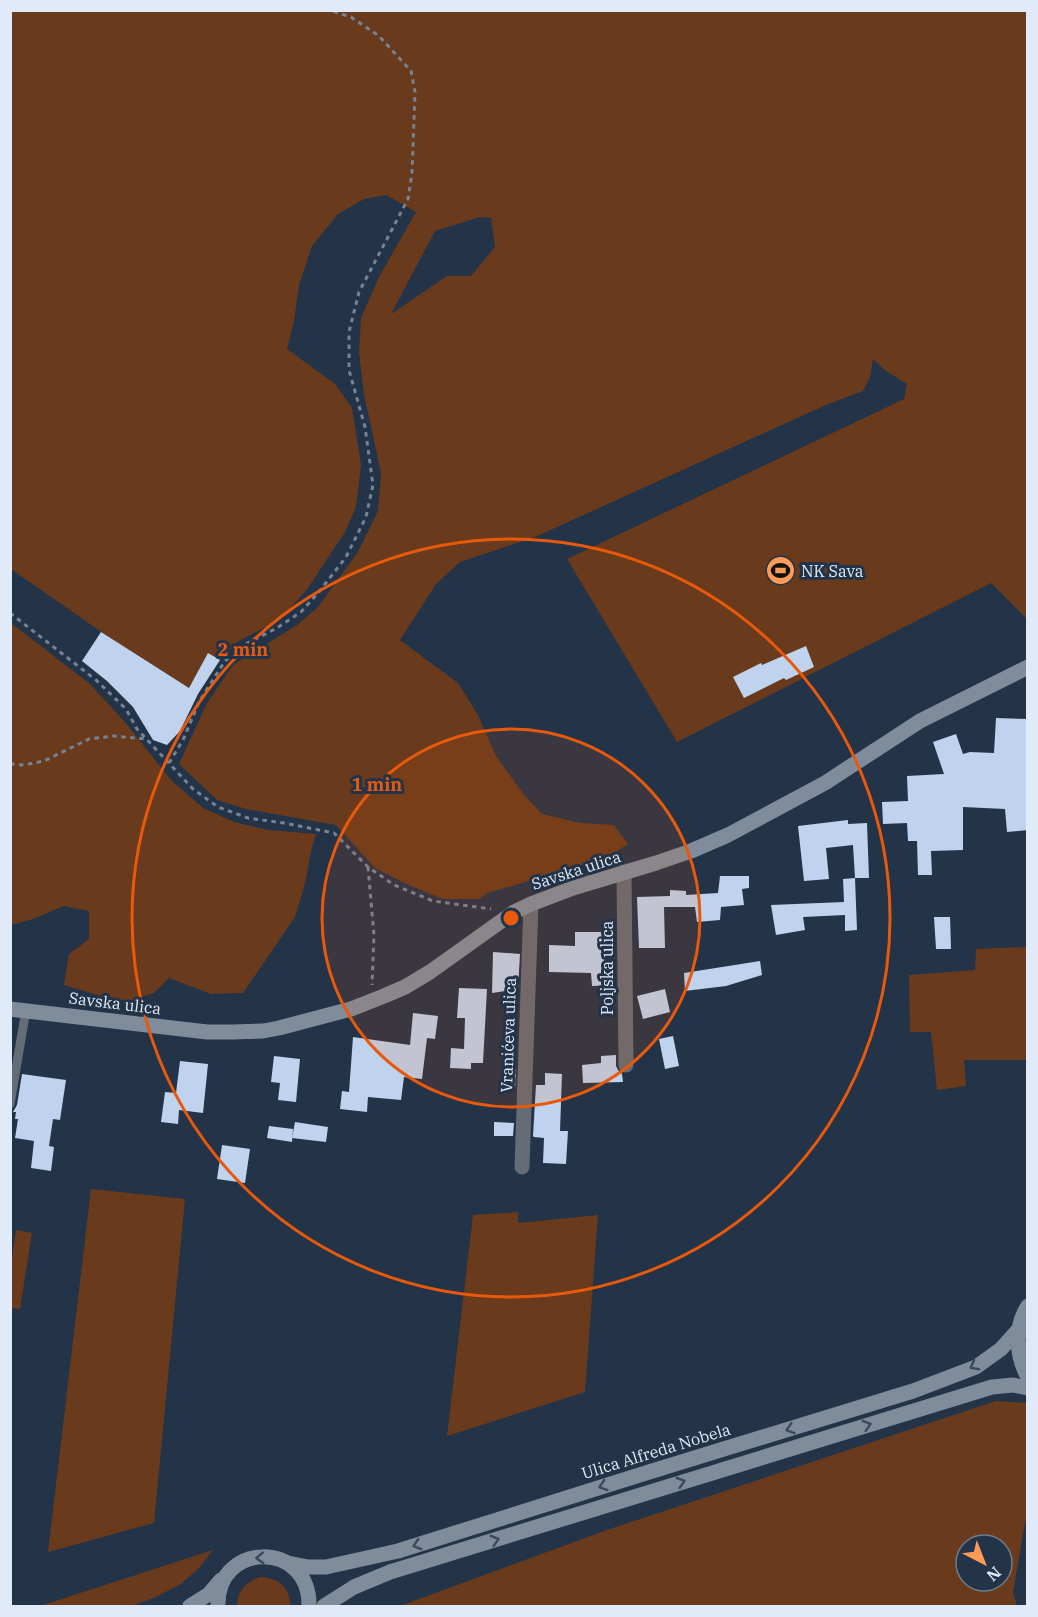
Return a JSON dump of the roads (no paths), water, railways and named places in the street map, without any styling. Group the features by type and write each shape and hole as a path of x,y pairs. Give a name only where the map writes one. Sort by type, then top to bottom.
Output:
{"street":[{"name":"Savska ulica","path":"18,1009 207,1032 263,1031 351,1010 405,987 430,972 514,912 531,904 573,888 691,851 728,835 825,783 920,721 1028,667"},
{"name":"Poljska ulica","path":"624,872 626,1065"},
{"name":"Vranićeva ulica","path":"522,1167 531,904"},
{"path":"1028,1306 1019,1329 1019,1353 1028,1377"},
{"name":"Ulica Alfreda Nobela","path":"229,1571 245,1561 263,1556 308,1567 326,1568 398,1551 913,1391 976,1367 1001,1349 1019,1329"},
{"path":"324,1606 354,1587 390,1572 456,1551 992,1386 1013,1385 1028,1388"},
{"path":"288,1563 305,1583 309,1606"},
{"path":"190,1606 209,1594 229,1571"},
{"path":"218,1606 221,1583 229,1571"}],"lane":[{"path":"10,1104 18,1009"}],"place":[{"name":"NK Sava","path":"780,571"}]}
